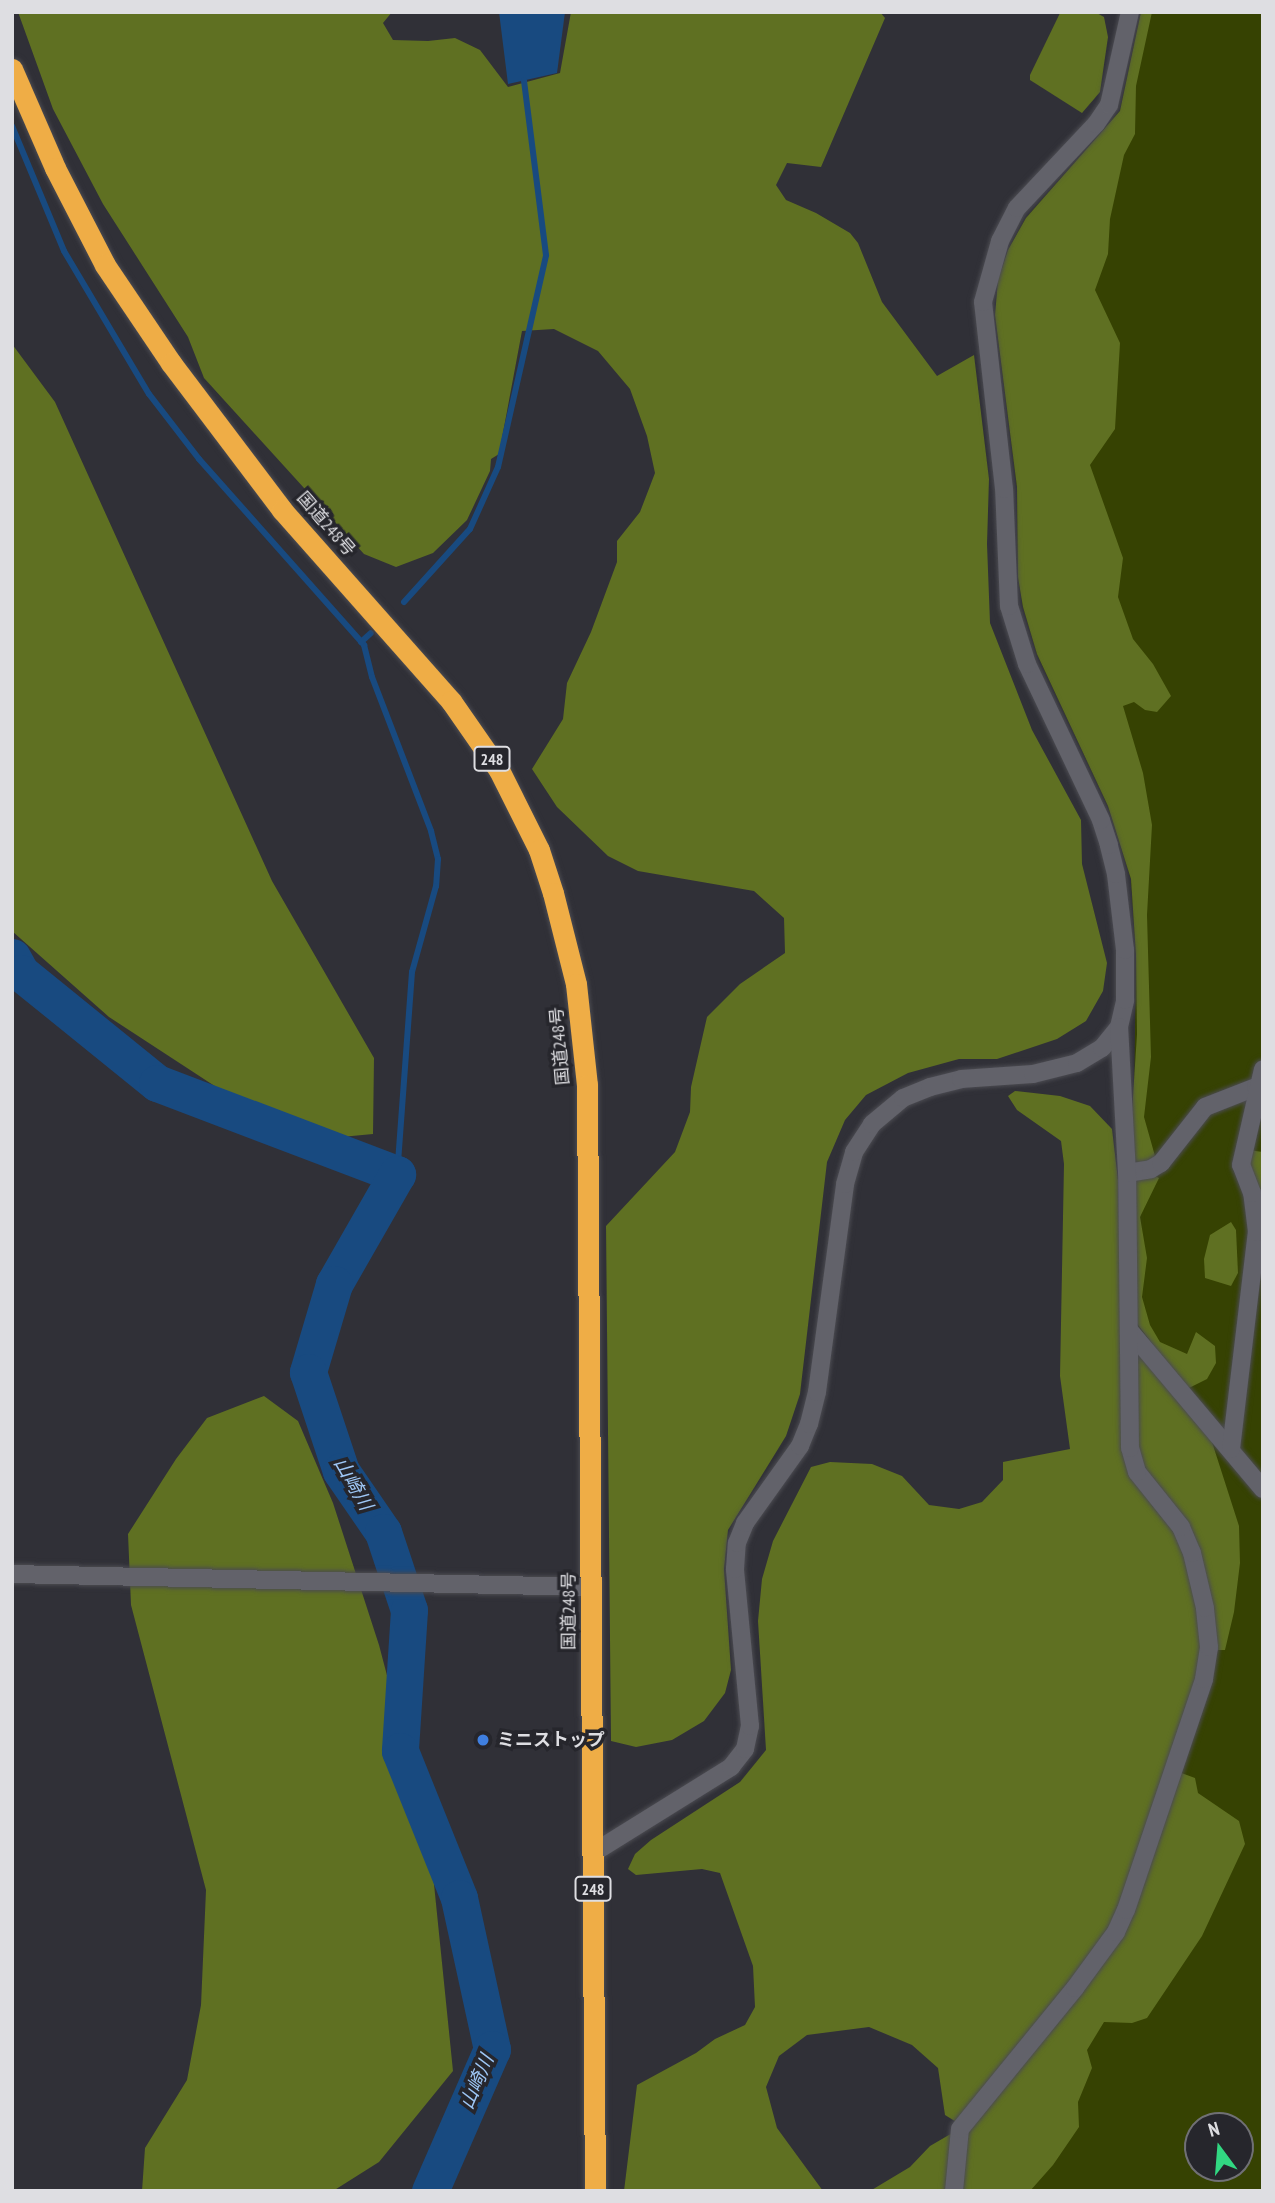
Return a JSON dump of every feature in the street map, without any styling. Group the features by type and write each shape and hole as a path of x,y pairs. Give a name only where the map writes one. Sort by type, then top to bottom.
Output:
{"highway":[{"name":"国道248号","path":"12,69 55,168 104,265 171,363 282,510 451,701 499,770 539,850 566,937 584,1036 595,2191"}],"street":[{"path":"954,2191 960,2129 1075,1988 1116,1932 1126,1910 1204,1679 1209,1647 1205,1608 1192,1553 1181,1527 1137,1472 1130,1448 1127,1173 1119,1027 1125,1000 1125,950 1119,895 1101,820 1027,664 1009,606 1004,489 983,302 1000,241 1017,208 1096,124 1109,105 1130,12"},
{"path":"593,1853 731,1768 745,1749 750,1726 735,1569 737,1543 745,1523 800,1446 809,1424 817,1392 845,1184 854,1152 872,1124 903,1098 930,1087 961,1080 1033,1074 1077,1063 1102,1048 1119,1027"},
{"path":"1231,1449 1257,1232 1252,1193 1241,1165 1262,1088 1263,1069"},
{"path":"1127,1173 1150,1170 1161,1163 1205,1107 1246,1090 1262,1088"},
{"path":"1129,1331 1263,1489"},
{"path":"12,1574 591,1587"}],"green space":[{"path":"18,12 392,12 383,23 393,40 428,41 455,38 480,50 508,87 560,73 571,12 880,12 885,18 821,167 787,163 776,185 786,200 816,213 850,233 858,243 882,302 937,376 974,355 989,479 987,544 990,623 1032,730 1081,820 1082,864 1107,963 1103,991 1086,1021 1057,1039 997,1059 959,1059 908,1073 866,1095 845,1120 827,1162 800,1394 786,1436 728,1530 724,1569 731,1670 725,1693 704,1721 672,1740 636,1747 611,1741 606,1226 675,1152 690,1112 691,1087 707,1017 740,984 785,953 784,918 754,891 638,871 608,856 557,807 532,769 563,719 567,683 591,632 617,562 617,541 640,512 655,473 647,436 630,389 598,351 554,329 522,331 499,454 491,459 490,471 467,520 433,553 396,567 364,554 204,378 188,337 103,204 53,109"},
{"path":"1095,12 1104,17 1108,37 1100,92 1082,113 1030,80 1030,75 1060,13"},
{"path":"1141,12 1263,12 1263,2191 957,2191 1137,1452 1133,1180 1136,955 1131,879 1108,806 1037,654 1023,607 1018,577 1017,487 995,315 1008,250 1026,218 1120,111"},
{"path":"1141,12 1152,12 1136,86 1135,134 1124,155 1110,219 1108,254 1095,290 1120,343 1115,429 1090,465 1123,558 1118,597 1133,639 1153,664 1171,696 1157,712 1145,710 1134,702 1123,706 1143,773 1152,825 1147,915 1151,1057 1144,1117 1155,1156 1145,1165 1133,1162 1130,1143 1137,1034 1131,879 1108,806 1037,654 1023,607 1018,577 1017,487 995,315 998,280 1008,250 1026,218 1120,111"},
{"path":"12,344 55,402 272,881 374,1058 373,1134 299,1141 109,1017 12,931"},
{"path":"1015,1091 1060,1096 1090,1106 1112,1129 1118,1180 1124,1448 1177,1532 1189,1565 1203,1641 1199,1672 1119,1914 1069,1988 958,2123 945,2115 938,2068 912,2045 869,2027 807,2035 779,2056 766,2087 777,2128 823,2191 624,2191 637,2085 696,2053 715,2039 745,2025 755,2007 753,1966 720,1873 702,1869 636,1875 628,1869 635,1854 651,1840 740,1782 766,1750 758,1621 762,1579 773,1541 811,1467 830,1462 872,1464 902,1476 929,1505 959,1509 982,1502 1003,1480 1003,1462 1070,1449 1060,1376 1064,1164 1061,1141 1017,1110 1008,1096"},
{"path":"1248,1150 1263,1152 1263,1191 1255,1195"},
{"path":"1151,1174 1159,1178 1140,1217 1147,1258 1142,1297 1150,1325 1160,1342 1187,1354 1196,1332 1215,1346 1216,1363 1207,1379 1187,1389 1135,1321 1133,1180"},
{"path":"1231,1222 1236,1230 1238,1273 1231,1286 1205,1278 1204,1259 1210,1235"},
{"path":"1134,1350 1161,1371 1212,1442 1239,1526 1240,1563 1234,1612 1225,1650 1215,1650 1211,1608 1137,1452"},
{"path":"264,1396 298,1421 333,1503 379,1645 429,1835 453,2071 379,2162 333,2191 142,2191 145,2148 187,2080 201,2005 206,1890 131,1605 128,1534 176,1459 207,1418"},
{"path":"1176,1771 1195,1778 1198,1793 1239,1821 1245,1844 1202,1936 1147,2018 1132,2023 1104,2022 1087,2050 1092,2068 1078,2102 1079,2127 1053,2165 1030,2191 957,2191 961,2132 1120,1932"},
{"path":"954,2132 950,2191 870,2191 910,2167 930,2146"}],"water":[{"path":"499,12 565,12 557,73 508,84"}],"waterway":[{"path":"404,602 470,529 498,467 546,255 524,80"},
{"path":"12,126 64,251 149,394 199,459 364,645 372,677 431,831 438,859 436,886 412,972 397,1174"},
{"path":"361,642 371,633"},
{"name":"山崎川","path":"12,957 21,973 157,1083 397,1174 334,1284 308,1372 341,1471 383,1532 409,1610 400,1751 459,1898 492,2049 430,2191"}],"place":[{"name":"ミニストップ","path":"483,1740"}]}
